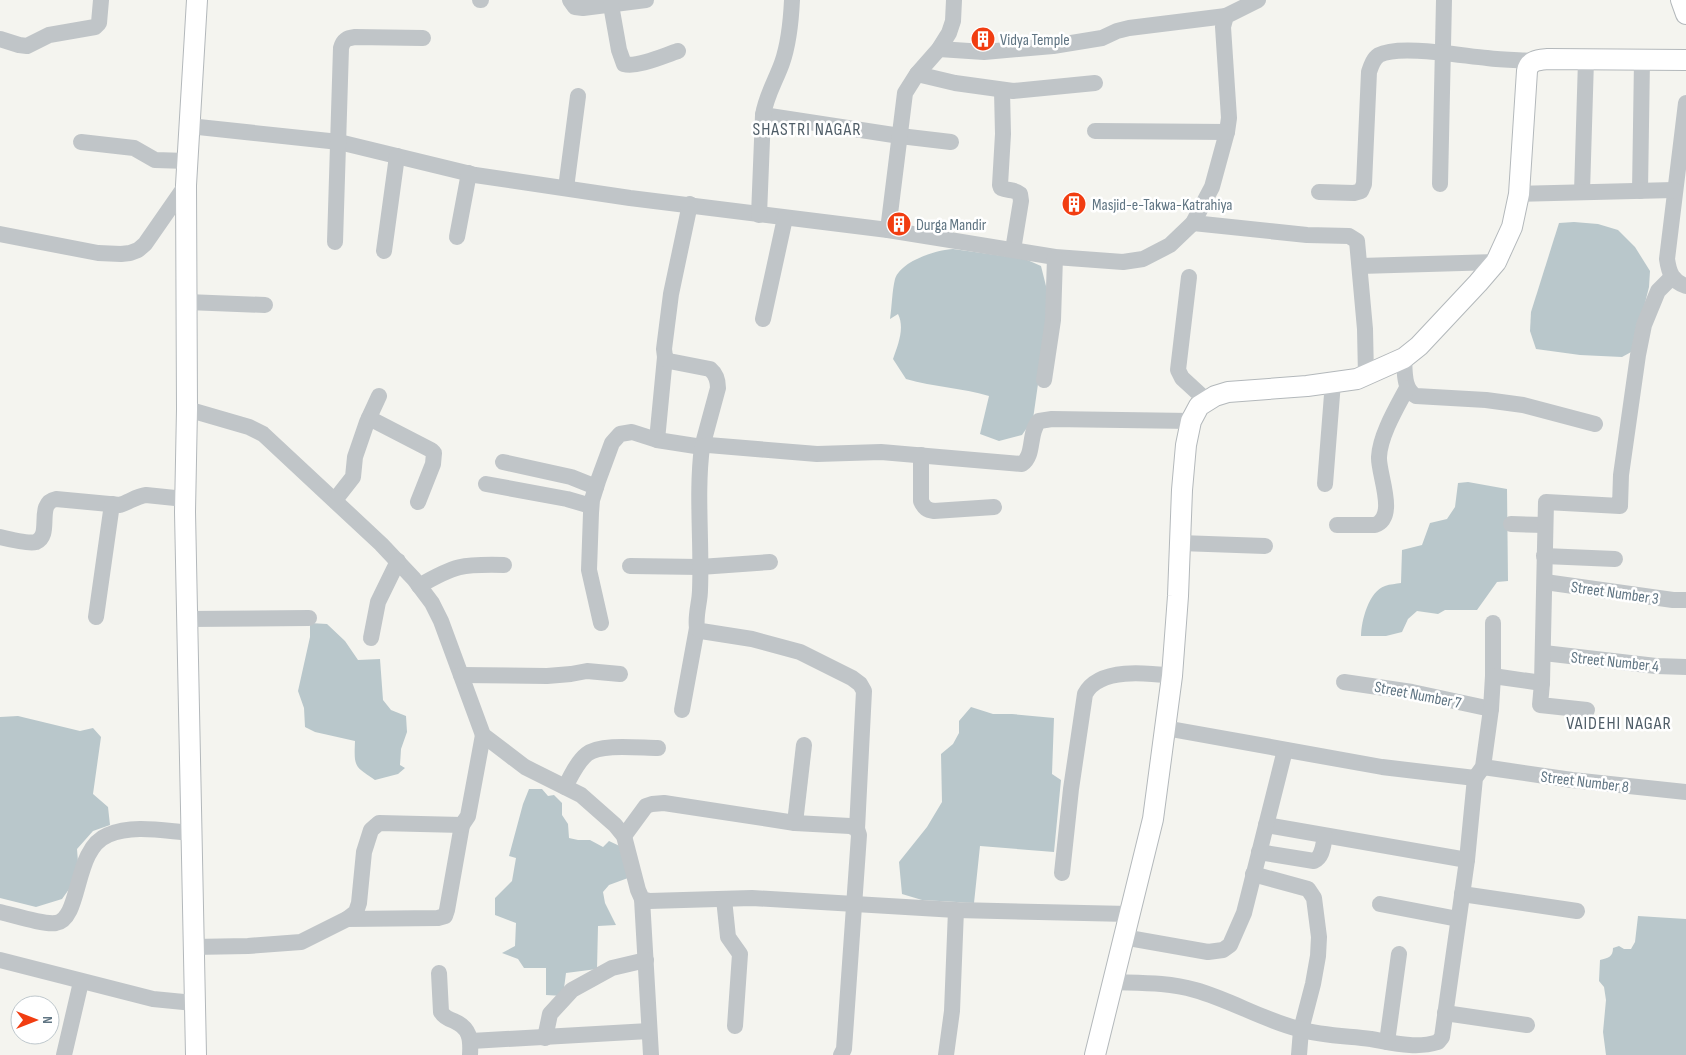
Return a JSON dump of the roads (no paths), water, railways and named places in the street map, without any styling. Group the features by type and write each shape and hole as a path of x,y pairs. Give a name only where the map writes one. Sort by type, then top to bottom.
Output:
{"main road":[{"path":"196,1055 186,499 186,185 197,0"},
{"path":"1681,0 1686,14"},
{"path":"1095,1055 1153,819 1172,676 1186,445 1191,421 1198,406 1215,396 1228,392 1307,386 1366,376 1404,358 1426,339 1496,262 1512,227 1519,194 1527,71 1534,61 1686,60"}],"street":[{"path":"0,39 27,46 49,35 95,27 99,23 100,0"},
{"path":"570,0 575,7 583,8 646,0"},
{"path":"758,215 765,102 783,60 792,0"},
{"path":"888,230 905,93 917,74 939,49 949,33 954,21 954,0"},
{"path":"939,49 984,52 1053,46 1102,38 1129,28 1226,16 1258,0"},
{"path":"1440,184 1444,0"},
{"path":"611,4 619,50 624,64 638,64 678,51"},
{"path":"189,126 339,142 469,173 630,198 888,230 1055,256 1123,262 1143,259 1170,245 1193,222 1212,187 1229,118 1223,27 1226,16"},
{"path":"335,242 341,48 343,42 348,38 355,37 423,38"},
{"path":"1319,192 1354,193 1360,190 1364,184 1369,72 1372,62 1378,56 1387,52 1414,51 1534,61"},
{"path":"1582,192 1586,60"},
{"path":"1640,191 1642,60"},
{"path":"917,74 955,83 1013,91 1095,83"},
{"path":"1002,90 1003,134 1000,185 1004,190 1017,191 1020,194 1021,201 1013,250"},
{"path":"566,188 578,96"},
{"path":"1587,710 1540,705 1544,653 1546,502 1620,506 1622,466 1644,325 1658,290 1679,281 1667,259 1674,190 1683,156 1686,104"},
{"path":"763,115 951,142"},
{"path":"1095,131 1227,132"},
{"path":"81,142 134,148 156,160 187,161"},
{"path":"384,251 397,156"},
{"path":"457,237 469,173"},
{"path":"0,234 98,253 130,253 138,250 145,244 186,185"},
{"path":"1519,194 1674,190"},
{"path":"657,440 665,357 664,349 671,294 690,204"},
{"path":"763,319 785,218"},
{"path":"1193,222 1307,235 1349,236 1357,241 1365,329 1366,376"},
{"path":"1044,380 1053,320 1055,256"},
{"path":"1360,266 1496,262"},
{"path":"1189,277 1178,370 1182,378 1207,401"},
{"path":"187,302 265,305"},
{"path":"665,357 670,361 710,369 718,383 702,446 699,525 700,592 696,621 697,628 682,710"},
{"path":"1338,525 1375,525 1384,518 1386,509 1379,456 1390,422 1407,388 1404,358"},
{"path":"1325,484 1333,382"},
{"path":"1407,388 1416,396 1514,403 1595,424"},
{"path":"335,500 353,477 355,457 369,418 380,396"},
{"path":"187,409 249,427 263,434 398,561 432,603 441,621 483,736 468,816 462,825 448,910 445,916 438,918 347,919"},
{"path":"369,418 434,453 433,464 418,502"},
{"path":"602,623 589,570 591,506 612,443 620,434 632,432 657,440 702,446 817,454 881,452 1022,464 1029,455 1034,426 1039,421 1052,419 1191,421"},
{"path":"921,455 921,501 923,507 927,510 994,507"},
{"path":"503,462 571,477 596,487"},
{"path":"486,484 567,499 591,506"},
{"path":"0,537 31,542 37,541 42,537 47,505 51,500 120,505 146,494 186,499"},
{"path":"96,617 112,504"},
{"path":"1511,524 1545,525"},
{"path":"1180,543 1265,546"},
{"path":"1544,556 1615,559"},
{"path":"371,638 378,602 398,561"},
{"path":"630,566 700,567 770,562"},
{"path":"419,586 446,570 457,566 476,564 504,565"},
{"name":"Street Number 3","path":"1545,582 1673,600 1686,600"},
{"path":"188,619 309,618"},
{"path":"1112,982 1170,984 1193,989 1300,1030 1387,1042 1406,1050 1438,1042 1442,1037 1479,772 1491,709 1493,676 1492,623"},
{"path":"697,628 701,631 752,639 800,652 852,678 860,684 864,691 857,829 859,835 844,1049 841,1055"},
{"name":"Street Number 4","path":"1544,653 1656,666 1686,667"},
{"path":"461,675 547,676 587,671 620,674"},
{"path":"1062,873 1070,790 1085,694 1089,686 1105,678 1118,675 1138,673 1172,676"},
{"path":"1493,676 1542,684"},
{"name":"Street Number 7","path":"1344,682 1412,692 1491,709"},
{"name":"Street Number 8","path":"1165,728 1382,767 1479,772 1686,792"},
{"path":"483,736 525,767 581,795 615,825 624,836 642,899 651,1055"},
{"path":"795,824 804,745"},
{"path":"565,787 580,761 588,753 611,748 658,748"},
{"path":"1123,937 1208,952 1223,950 1230,945 1244,913 1285,750"},
{"path":"624,836 646,806 664,803 795,824 850,826 857,829"},
{"path":"193,947 248,946 301,942 347,919 356,912 359,903 364,852 371,830 379,823 462,825"},
{"path":"1266,825 1467,860"},
{"path":"0,912 46,922 55,923 61,921 72,905 87,854 100,839 123,830 146,829 191,833"},
{"path":"1259,852 1314,861 1321,854 1325,836"},
{"path":"1253,874 1308,889 1314,898 1319,946 1313,984 1300,1030 1299,1055"},
{"path":"1462,894 1577,911"},
{"path":"642,899 752,898 956,910 1129,914"},
{"path":"724,899 728,937 740,954 735,1026"},
{"path":"1380,904 1458,919"},
{"path":"946,1055 952,1011 956,910"},
{"path":"1387,1042 1399,954"},
{"path":"0,960 153,999 194,1003"},
{"path":"545,1038 550,1014 572,990 612,968 646,960"},
{"path":"439,973 441,1012 444,1017 465,1028 469,1033 471,1048 545,1038 649,1031"},
{"path":"64,1055 81,982"},
{"path":"1445,1013 1527,1025"}],"place":[{"name":"Vidya Temple","path":"983,39"},
{"name":"Masjid-e-Takwa-Katrahiya","path":"1074,204"},
{"name":"Durga Mandir","path":"899,224"}],"district":[{"name":"SHASTRI NAGAR","path":"807,129"},
{"name":"VAIDEHI NAGAR","path":"1619,723"}]}
